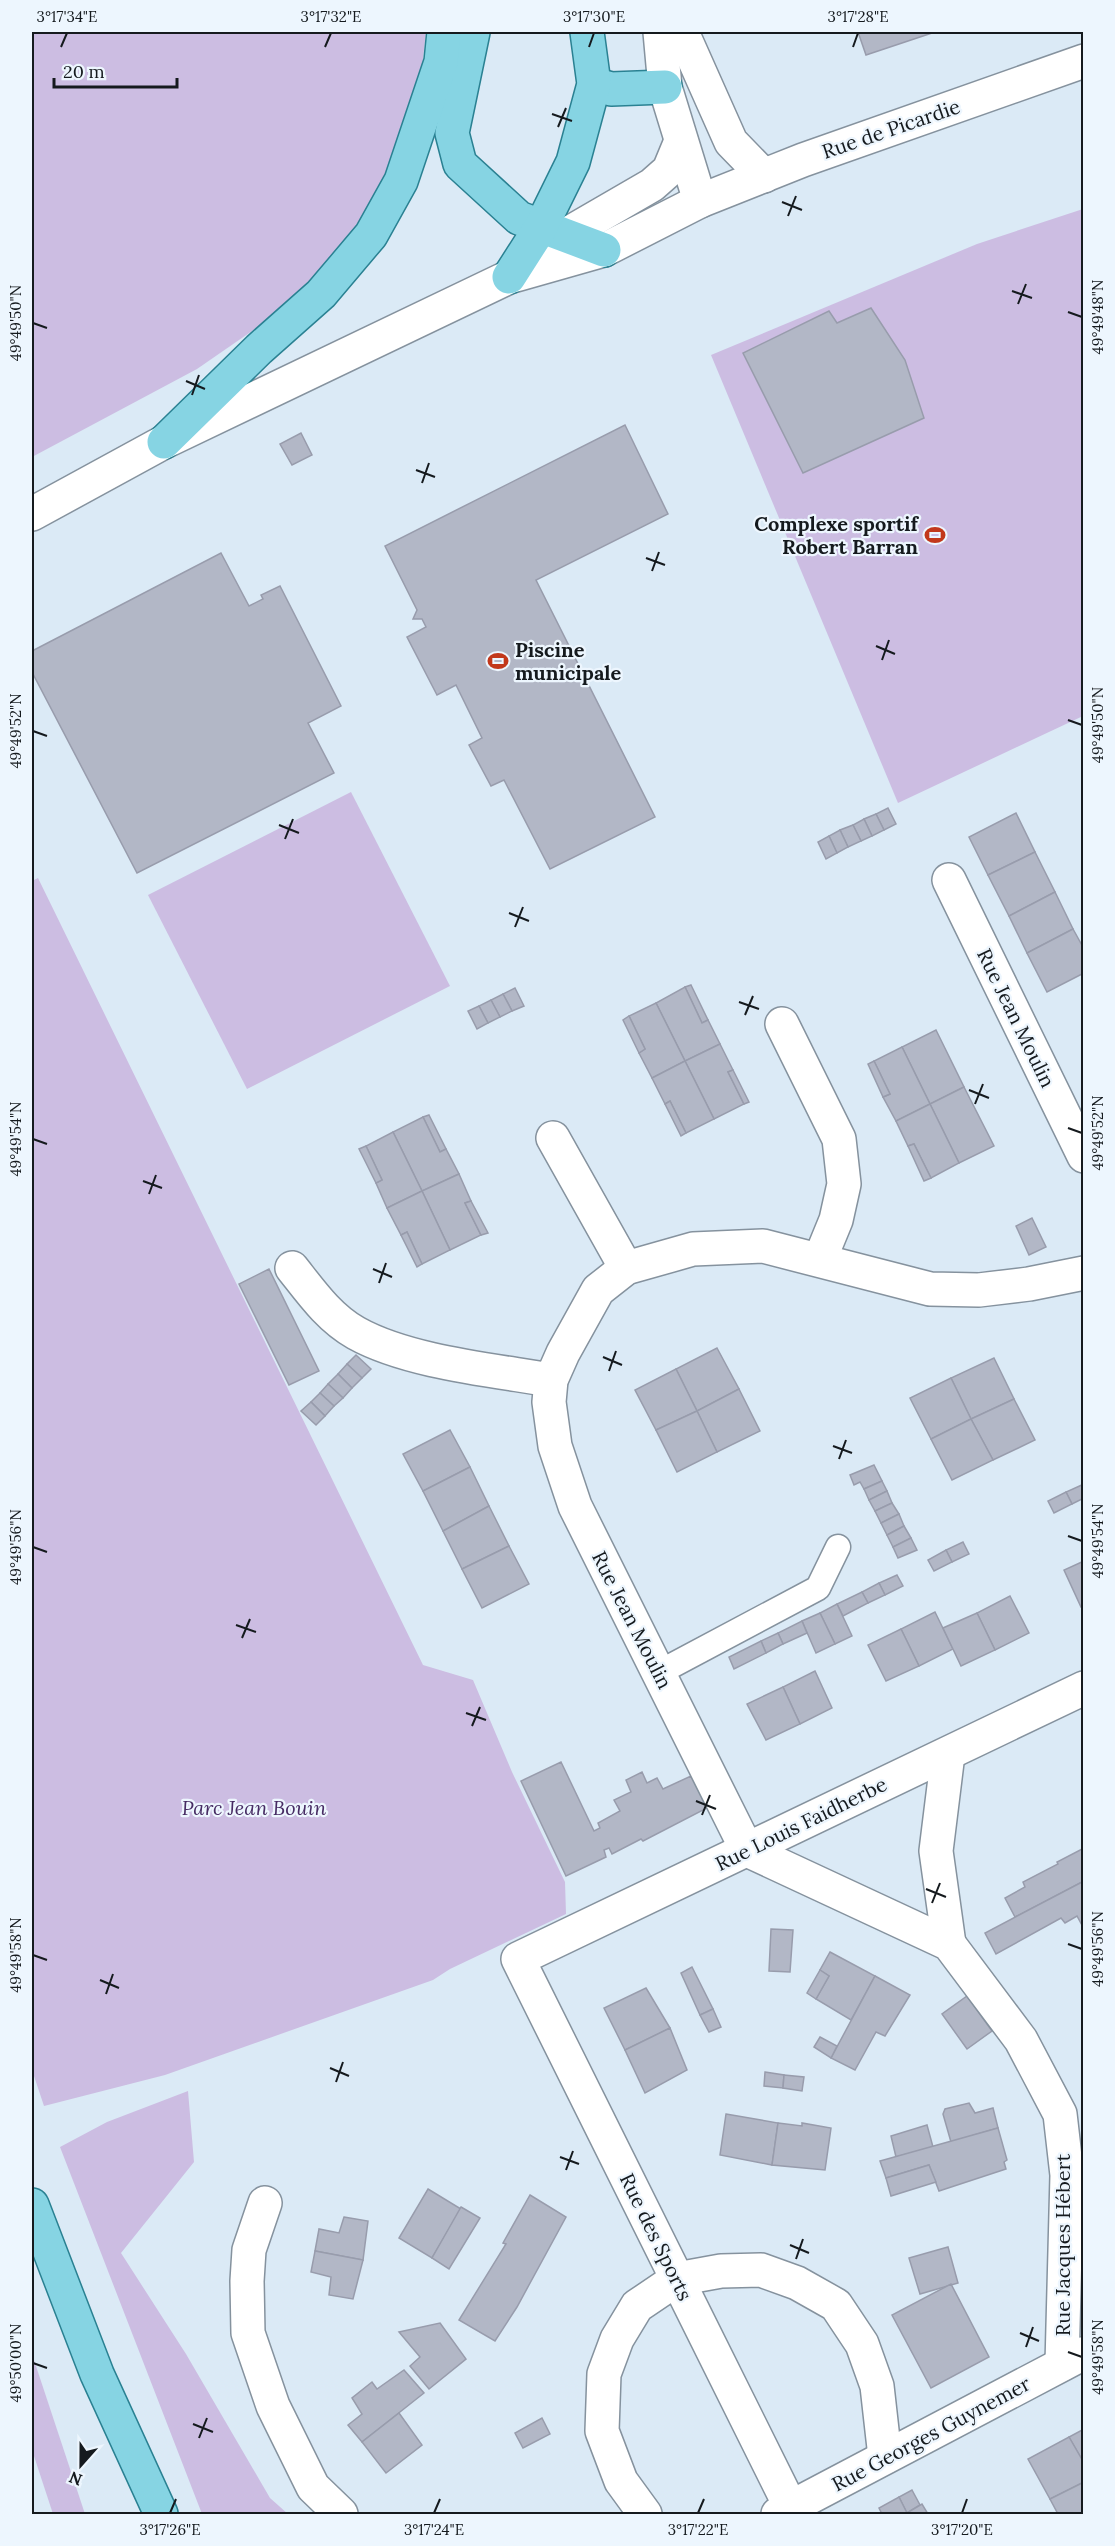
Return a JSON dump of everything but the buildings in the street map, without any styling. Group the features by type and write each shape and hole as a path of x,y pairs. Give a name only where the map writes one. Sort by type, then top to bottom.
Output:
{"main road":[{"path":"164,442 259,349 321,294 371,235 401,181 441,62 444,32"},
{"path":"473,32 452,133 460,164 519,218 604,250"},
{"path":"509,277 553,231 594,84 587,32"},
{"path":"594,84 611,89 665,87"},
{"path":"32,2205 97,2374 161,2514"}],"street":[{"path":"660,32 665,87 700,201"},
{"path":"682,32 731,142 764,176"},
{"name":"Rue de Picardie","path":"32,514 164,442 509,277 604,250 700,201 1083,61"},
{"path":"553,231 652,185 669,170 681,141"},
{"name":"Rue Jean Moulin","path":"949,879 1083,1156"},
{"path":"782,1024 840,1139 844,1184 836,1220 819,1259"},
{"path":"554,1138 626,1268"},
{"name":"Rue Jean Moulin","path":"747,1850 575,1506 555,1446 549,1402 551,1380 563,1353 598,1290 626,1268 693,1249 763,1246 930,1289 979,1290 1029,1284 1083,1273"},
{"path":"292,1268 324,1308 355,1333 401,1353 551,1380"},
{"name":"Rue Louis Faidherbe","path":"518,1959 1083,1688"},
{"name":"Rue Jacques Hébert","path":"948,1754 936,1851 949,1944"},
{"name":"Rue Jacques Hébert","path":"747,1850 949,1944 1021,2040 1060,2114 1067,2175 1073,2359"},
{"name":"Rue des Sports","path":"518,1959 677,2279 787,2512"},
{"path":"265,2203 249,2250 248,2333 273,2406 313,2487 341,2514"},
{"path":"645,2514 621,2481 602,2431 604,2374 616,2339 637,2306 677,2279 721,2271 761,2270 797,2283 836,2305 862,2344 877,2386 885,2457"},
{"name":"Rue Georges Guynemer","path":"787,2512 885,2457 1073,2359"}],"lane":[{"path":"660,1672 818,1588 838,1547"}],"green space":[{"path":"32,32 426,32 420,85 376,200 331,263 278,313 197,369 32,457"},
{"name":"Complexe sportif Robert Barran","path":"1083,209 1083,716 898,803 711,355 977,244"},
{"path":"351,792 450,986 247,1089 148,895"},
{"name":"Parc Jean Bouin","path":"38,878 423,1665 473,1680 512,1772 565,1882 566,1914 450,1969 433,1980 165,2075 44,2106 32,2070 32,881"},
{"path":"188,2091 194,2162 121,2253 186,2354 270,2498 288,2514 202,2514 60,2147 107,2122"},
{"path":"32,2354 85,2514 53,2514 32,2450"}],"place":[{"name":"Complexe sportif Robert Barran","path":"935,535"},
{"name":"Piscine municipale","path":"498,661"}]}
